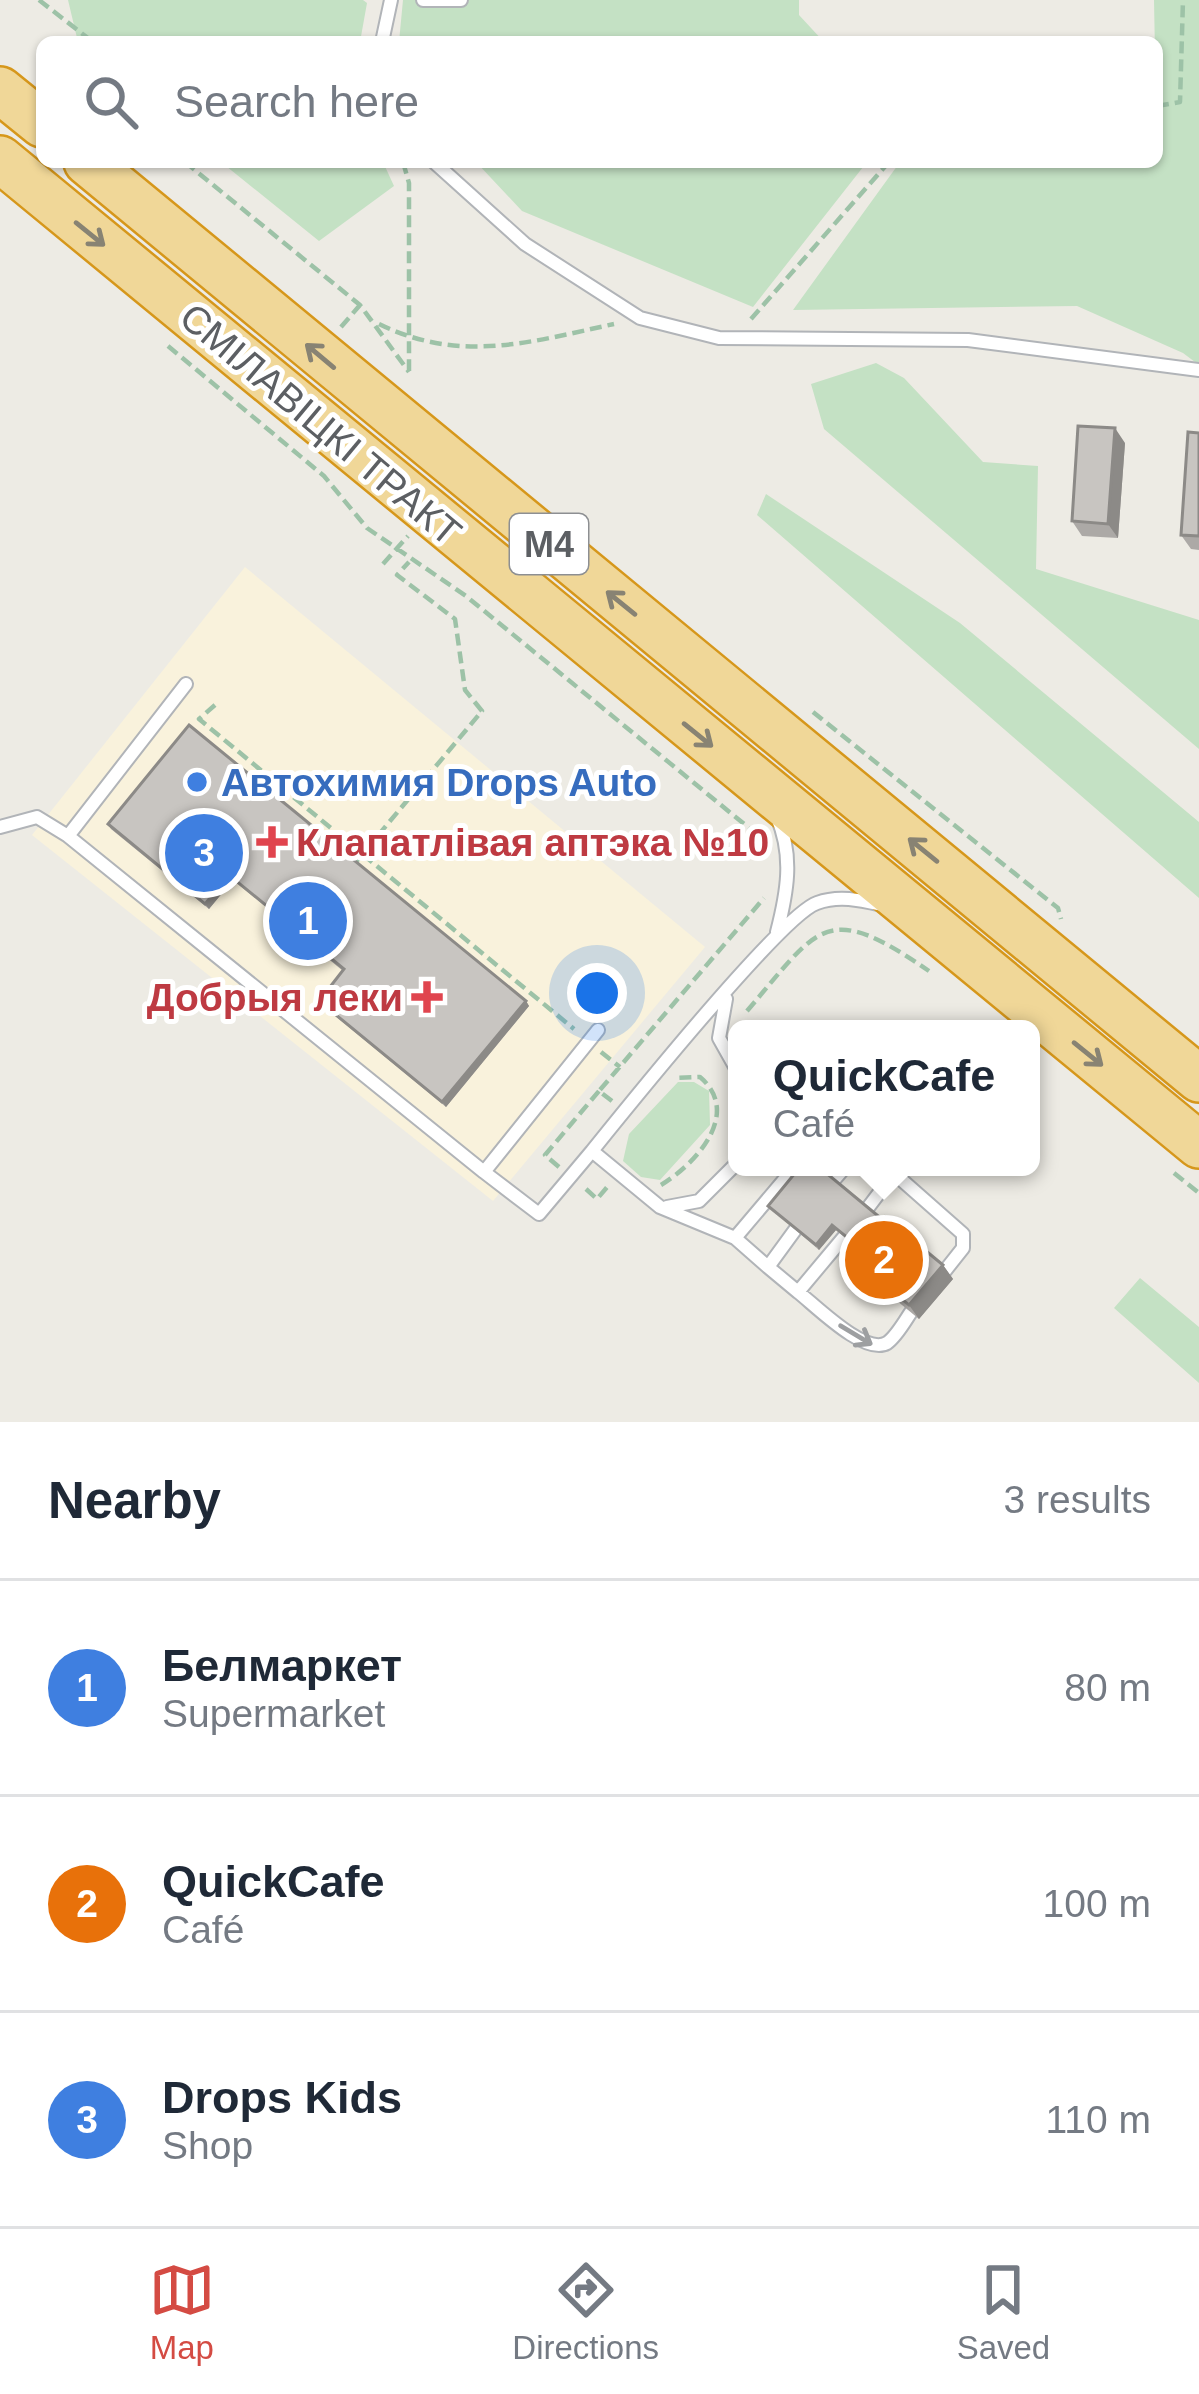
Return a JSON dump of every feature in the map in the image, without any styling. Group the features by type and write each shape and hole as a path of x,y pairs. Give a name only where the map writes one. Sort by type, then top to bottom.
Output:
{"highway":[{"path":"0,90 36,119"},
{"name":"СМІЛАВІЦКІ ТРАКТ","path":"0,159 1199,1145"},
{"name":"СМІЛАВІЦКІ ТРАКТ","path":"94,168 1199,1079"}],"lane":[{"path":"383,36 391,0"},
{"path":"423,0 461,0"},
{"path":"441,168 525,244 640,318 719,338 968,340 1199,370"},
{"path":"68,836 185,683"},
{"path":"764,790 788,859 788,892 777,933"},
{"path":"0,827 37,818 68,836 539,1214 625,1110 658,1083 777,933 814,903 852,898 932,926"},
{"path":"728,993 718,1038 728,1055"},
{"path":"484,1172 598,1030"},
{"path":"592,1151 660,1208 735,1238 859,1340 874,1346 887,1342 911,1312"},
{"path":"660,1208 699,1202 728,1172"},
{"path":"735,1238 787,1176"},
{"path":"833,1181 837,1176"},
{"path":"867,1209 887,1176"},
{"path":"898,1176 963,1234 963,1247 944,1272"},
{"path":"768,1267 795,1230"},
{"path":"798,1292 844,1237"}],"path":[{"path":"39,0 85,36"},
{"path":"1163,105 1180,102 1183,0"},
{"path":"192,168 379,324 409,339 492,350 640,318"},
{"path":"379,324 409,372 409,183 405,168"},
{"path":"730,319 752,319 885,168"},
{"path":"324,476 368,529 409,562 466,596 749,828 769,863"},
{"path":"355,863 482,711 465,690 455,619 398,575 409,562"},
{"path":"215,705 199,719 583,1037"},
{"path":"625,1110 599,1091 762,904 766,890"},
{"path":"747,1011 817,933 837,928 882,941 944,984"},
{"path":"601,1052 620,1067"},
{"path":"658,1083 680,1076 700,1077 715,1090 718,1111 716,1130 675,1177 658,1187"}],"shaded area":[{"path":"245,567 705,947 493,1201 32,835"}],"green space":[{"path":"68,0 367,3 361,36 77,36"},
{"path":"403,0 799,0 799,15 818,36 400,36"},
{"path":"1154,0 1199,0 1199,365 1183,353 1077,306 793,310 896,168 1163,168 1163,36 1155,36"},
{"path":"228,168 386,168 394,186 319,241"},
{"path":"482,168 862,168 753,307 522,211"},
{"path":"876,363 904,378 983,462 1038,466 1036,569 1199,620 1199,749 824,429 811,384"},
{"path":"766,494 960,623 1199,822 1199,898 757,515"},
{"path":"678,1082 694,1082 709,1091 710,1125 660,1180 641,1177 623,1161 629,1134"},
{"path":"1140,1278 1199,1327 1199,1383 1114,1308"}],"building":[{"path":"1078,426 1115,428 1108,524 1072,521"},
{"path":"1188,432 1199,433 1199,536 1181,535"},
{"path":"189,725 526,1001 442,1102 319,1001 344,969 229,875 205,904 108,824"},
{"path":"793,1176 830,1176 883,1220 860,1248 832,1225 816,1245 768,1206"},
{"path":"885,1217 943,1265 909,1305 852,1258"}],"place":[{"name":"Автохимия Drops Auto","path":"197,782"},
{"name":"Клапатлівая аптэка №10","path":"272,842"},
{"name":"Drops Kids","path":"204,853"},
{"name":"Белмаркет","path":"308,921"},
{"name":"Добрыя леки","path":"427,997"},
{"name":"QuickCafe","path":"884,1260"}]}
